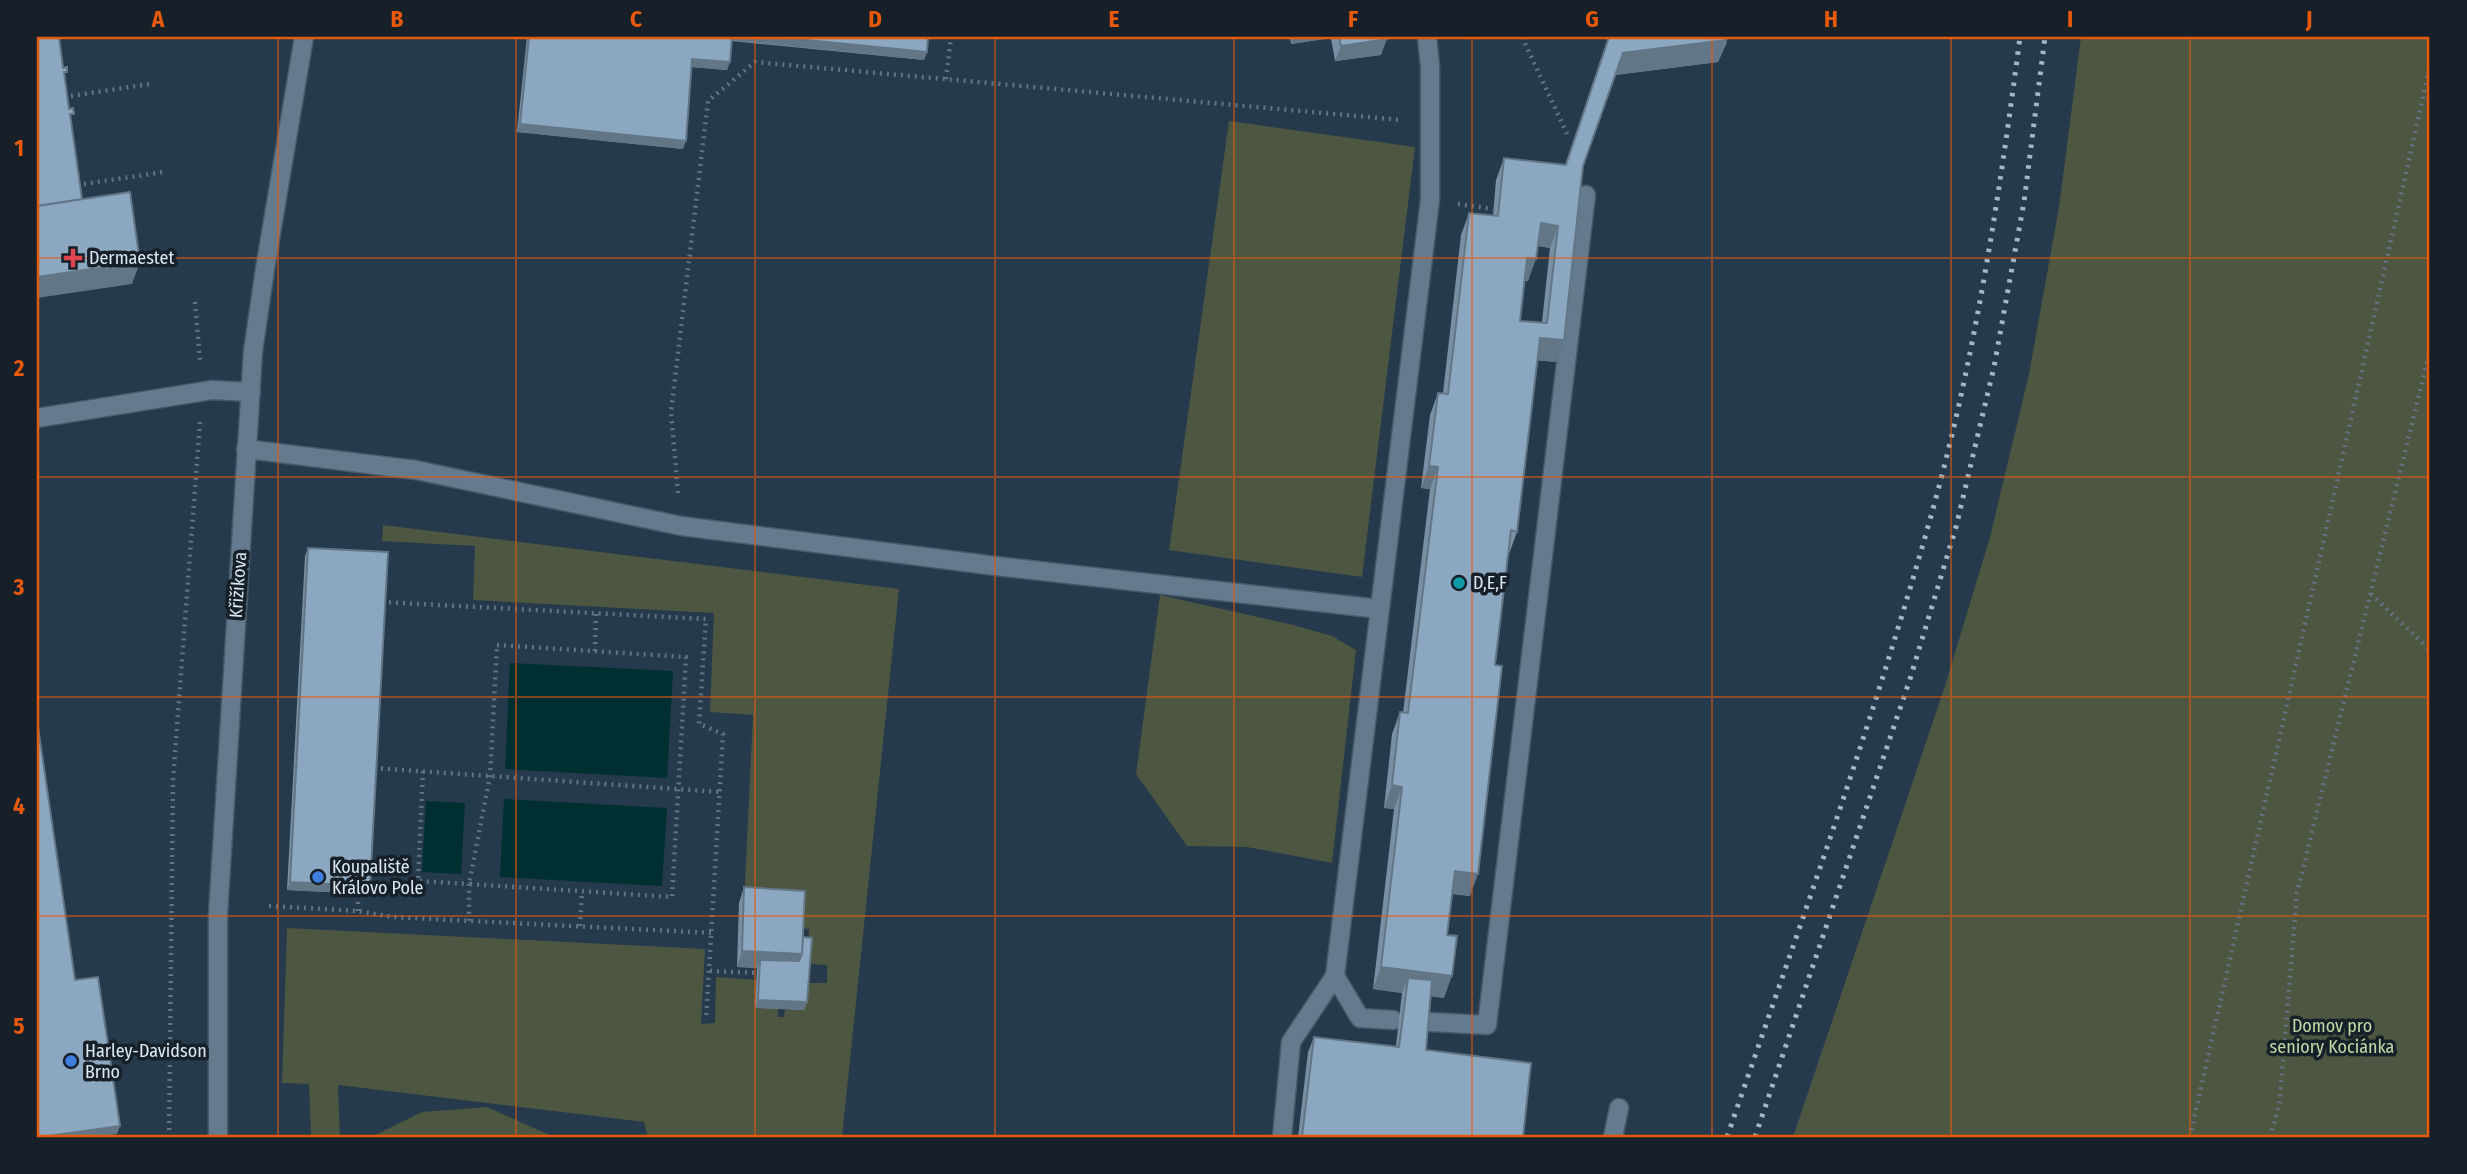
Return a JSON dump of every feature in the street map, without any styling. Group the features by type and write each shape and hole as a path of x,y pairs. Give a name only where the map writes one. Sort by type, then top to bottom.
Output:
{"street":[{"name":"Křižíkova","path":"218,1137 218,914 250,392 265,270 304,37"},
{"path":"1282,1137 1291,1042 1335,976 1430,200 1430,66 1427,37"},
{"path":"1430,1022 1487,1025 1586,195"},
{"path":"37,418 202,392 250,392"},
{"path":"246,449 402,468 681,526 996,566 1380,609"},
{"path":"1335,976 1360,1018 1394,1020"},
{"path":"1613,1137 1619,1108"}],"path":[{"path":"946,79 951,37"},
{"path":"1522,37 1569,138"},
{"path":"681,526 671,412 708,101 755,62 1430,123"},
{"path":"2190,1137 2430,66"},
{"path":"63,97 150,85"},
{"path":"77,185 164,172"},
{"path":"169,1137 173,780 202,392 195,302"},
{"path":"2270,1137 2279,1107 2297,893 2430,350"},
{"path":"2371,594 2430,650"},
{"path":"382,602 706,619 699,724 723,734 706,1020"},
{"path":"595,651 596,613"},
{"path":"423,771 418,881 469,884 582,892 672,897 686,657 497,645 490,776 469,884 469,921"},
{"path":"374,768 720,792"},
{"path":"580,926 582,892"},
{"path":"358,893 358,911"},
{"path":"270,906 469,921 712,933"},
{"path":"710,971 757,973"}],"green space":[{"name":"Domov pro seniory Kociánka","path":"2081,37 2430,37 2430,1137 1793,1137 1944,689 1990,537 2029,374 2059,207"},
{"path":"1229,121 1415,147 1362,577 1169,550"},
{"path":"383,525 899,589 842,1137 648,1137 644,1122 338,1085 340,1137 311,1137 309,1084 282,1083 287,928 705,949 701,1024 715,1023 716,977 757,980 756,1008 778,1009 778,1017 784,1017 785,1010 804,1010 805,983 827,983 827,965 808,964 809,929 798,928 744,903 753,715 710,712 714,613 473,600 475,546 382,541"},
{"path":"1160,595 1293,625 1332,636 1356,650 1332,863 1247,847 1187,846 1136,774"},
{"path":"487,1107 554,1137 371,1137 422,1112"}],"shaded area":[{"path":"510,663 673,671 667,778 505,769"},
{"path":"504,799 667,808 662,886 500,877"},
{"path":"426,801 465,803 461,874 422,872"}],"building":[{"path":"37,37 59,37 63,68 67,67 67,72 64,72 69,109 73,108 74,114 70,114 82,199 37,206"},
{"path":"529,37 732,37 730,62 692,59 686,141 520,124"},
{"path":"776,37 928,37 927,52"},
{"path":"1339,37 1386,37 1387,39 1341,46"},
{"name":"D,E,F","path":"1609,37 1726,37 1726,40 1623,53 1583,166 1564,340 1540,338 1517,532 1511,530 1495,665 1502,666 1478,874 1455,871 1447,935 1457,936 1452,976 1381,967 1402,787 1392,785 1400,712 1408,713 1438,467 1429,466 1438,393 1448,394 1469,213 1498,216 1504,158 1566,165","holes":["1541,223 1558,226 1547,323 1520,321 1527,258 1536,259"]},
{"path":"130,192 140,262 37,277 37,206"},
{"path":"308,548 388,552 370,886 290,882"},
{"name":"Harley-Davidson Brno","path":"37,720 75,980 98,977 120,1126 41,1137 37,1137"},
{"path":"744,887 805,891 802,954 742,951"},
{"path":"803,937 812,938 807,1002 758,1000 760,960 799,961"},
{"path":"1408,978 1432,980 1426,1050 1531,1063 1523,1137 1302,1137 1314,1037 1399,1047"}],"railway":[{"path":"1727,1137 1859,750 1908,595 1947,457 1984,278 2020,37"},
{"path":"1755,1137 1910,679 1956,527 1994,367 2024,202 2045,37"}],"place":[{"name":"Dermaestet","path":"73,258"},
{"name":"D,E,F","path":"1459,583"},
{"name":"Koupaliště Královo Pole","path":"318,877"},
{"name":"Harley-Davidson Brno","path":"71,1061"}]}
